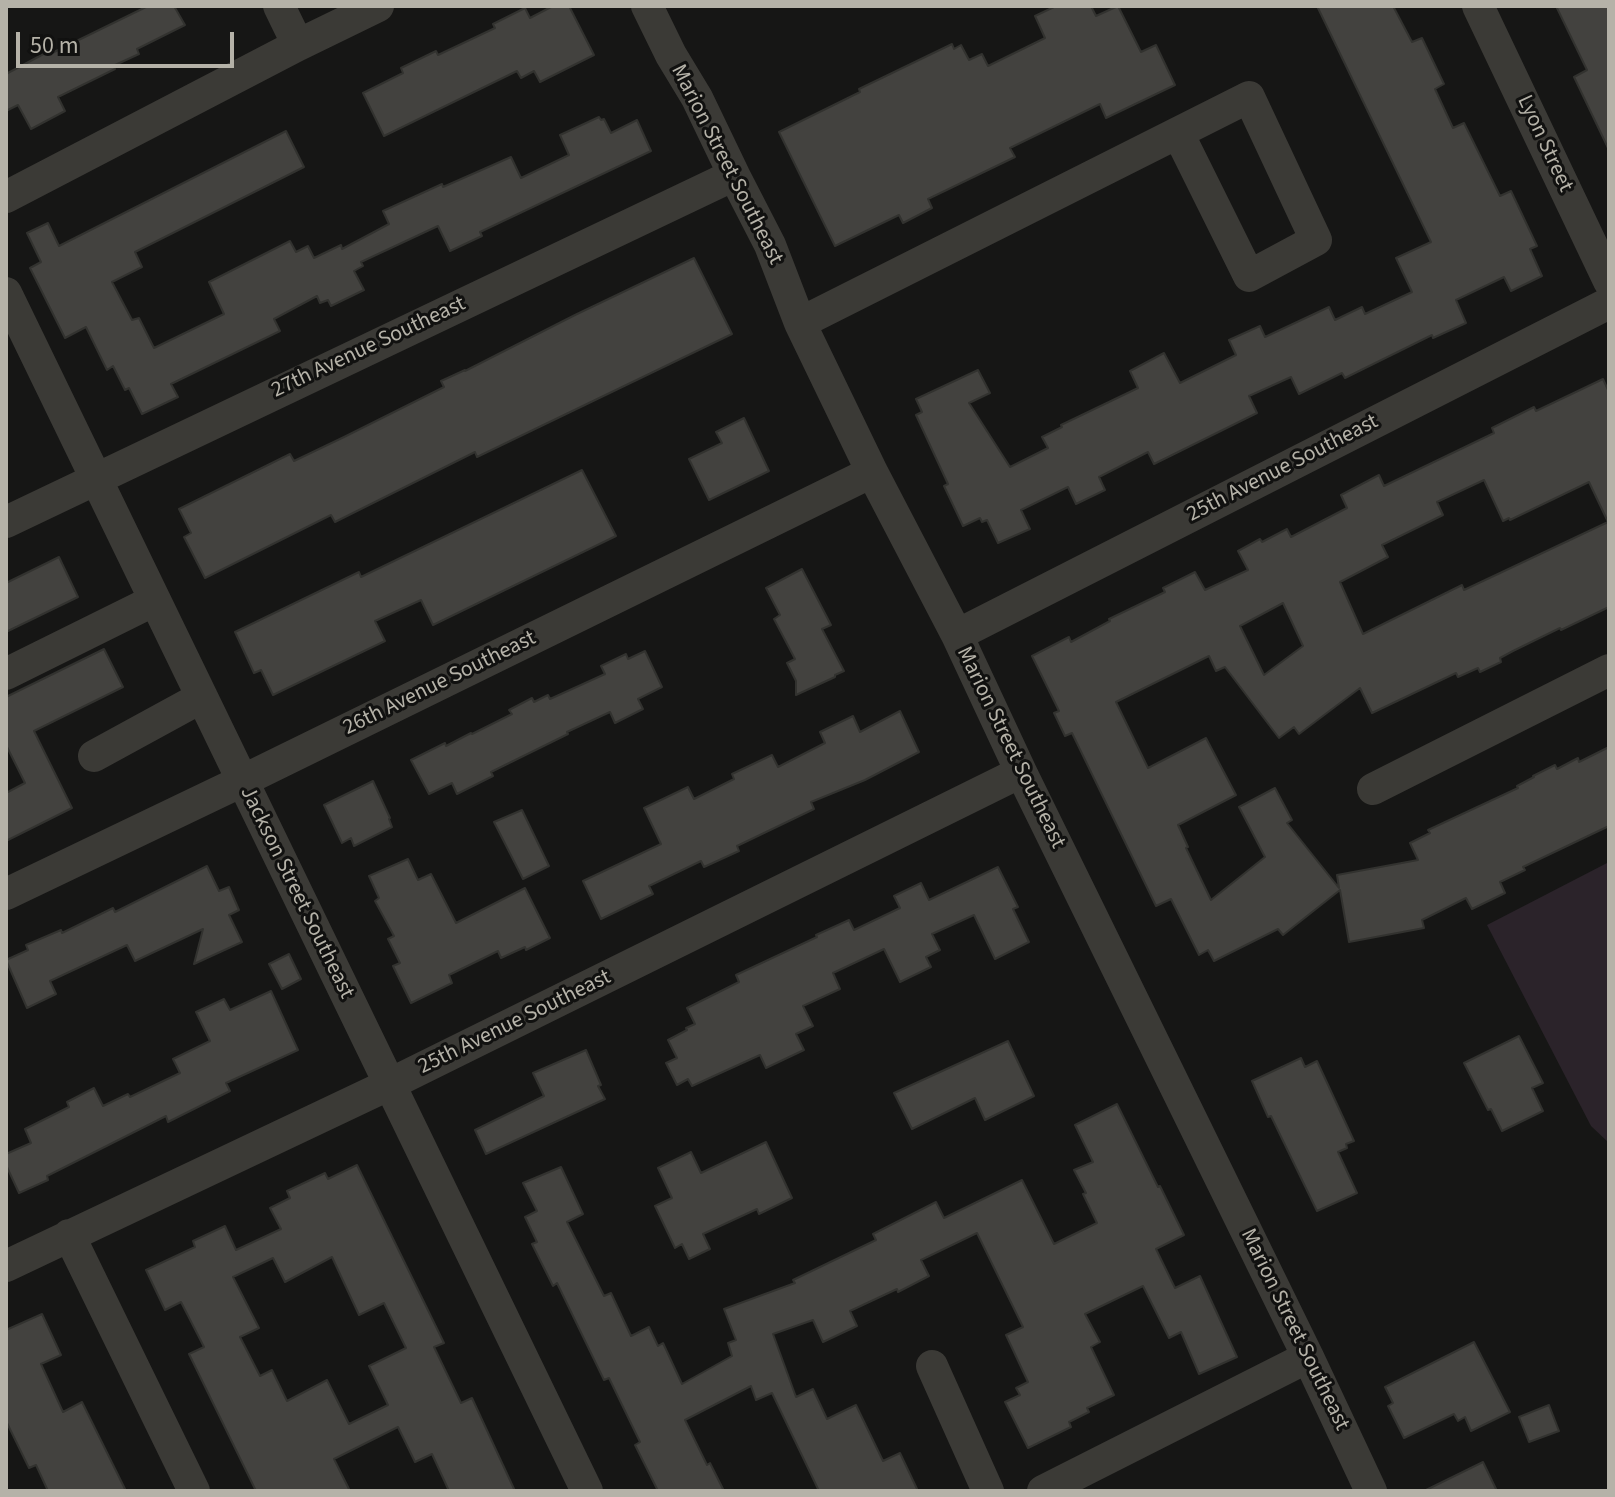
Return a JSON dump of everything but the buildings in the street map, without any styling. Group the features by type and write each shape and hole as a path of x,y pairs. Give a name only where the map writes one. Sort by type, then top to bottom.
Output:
{"street":[{"path":"279,6 298,45"},
{"path":"6,197 378,6"},
{"name":"Marion Street Southeast","path":"647,6 770,245 800,323 872,472 957,635 1371,1491"},
{"name":"Lyon Street","path":"1478,6 1609,281"},
{"path":"800,323 1249,97 1316,240 1249,276 1178,133"},
{"name":"27th Avenue Southeast","path":"6,522 734,175"},
{"name":"Jackson Street Southeast","path":"6,293 587,1491"},
{"name":"25th Avenue Southeast","path":"957,635 1609,303"},
{"name":"26th Avenue Southeast","path":"6,894 872,472"},
{"path":"6,674 155,600"},
{"path":"1373,789 1609,670"},
{"path":"94,756 202,697"},
{"name":"25th Avenue Southeast","path":"6,1266 388,1085 1021,772"},
{"path":"69,1235 194,1491"},
{"path":"1043,1491 1308,1357"},
{"path":"932,1366 988,1491"}],"shaded area":[{"path":"1609,862 1609,1143 1591,1126 1487,925"}]}
